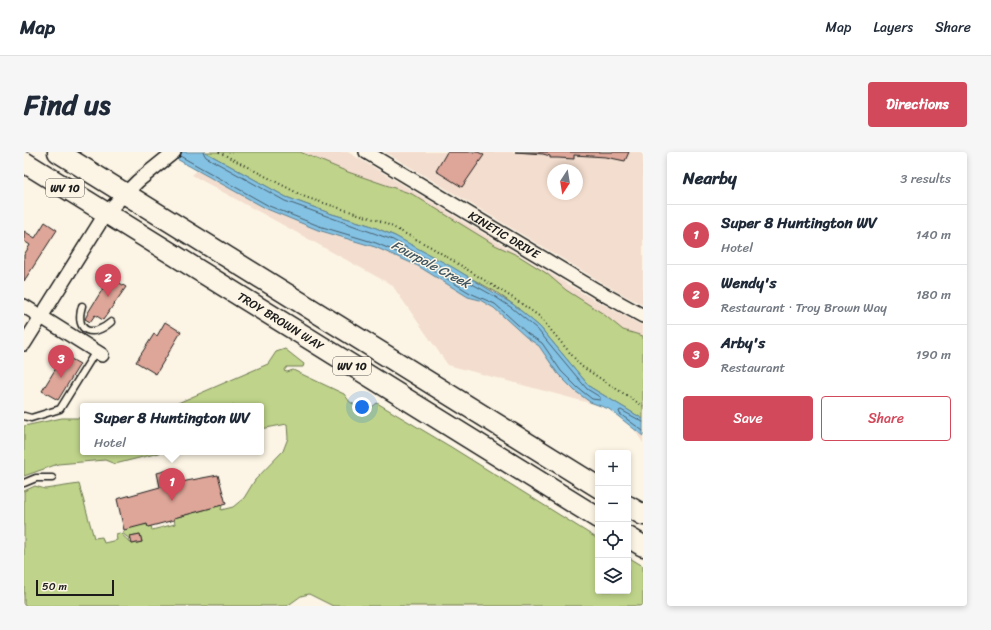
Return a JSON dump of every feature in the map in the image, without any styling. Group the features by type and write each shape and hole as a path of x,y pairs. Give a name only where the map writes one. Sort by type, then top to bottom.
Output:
{"main road":[{"name":"WV 10","path":"58,152 596,486"},
{"name":"TROY BROWN WAY","path":"24,162 595,516"},
{"path":"631,508 643,515"},
{"path":"631,539 643,546"}],"street":[{"path":"24,344 40,316 106,213 125,193 174,152"},
{"name":"KINETIC DRIVE","path":"366,152 596,290 643,316"},
{"path":"24,306 99,353"}],"lane":[{"path":"82,306 78,317 79,323 88,330 95,332 103,329 112,322"},
{"path":"24,416 31,418 60,408 99,353"},
{"path":"24,483 36,478 52,478"}],"path":[{"path":"219,152 305,197 383,222 431,247 539,316 581,366 643,406"}],"shaded area":[{"path":"219,152 348,152 584,294 643,326 643,443 634,429 608,408 448,365 392,285 192,175"},
{"path":"385,152 643,152 643,305 616,291"}],"green space":[{"path":"205,152 300,152 348,172 412,194 495,245 519,256 546,273 566,290 602,313 623,330 643,336 643,419 590,387 540,327 496,292 395,236 369,225 332,214 286,197"},
{"path":"285,349 304,364 303,367 287,367 284,371 287,372 293,370 344,394 350,402 366,412 377,403 451,447 595,537 595,594 631,594 631,559 643,566 643,606 333,606 309,594 301,596 287,606 24,606 24,491 35,486 45,489 79,484 94,538 102,537 104,543 117,540 116,534 120,533 132,544 142,542 140,534 130,536 131,540 122,533 140,525 151,526 152,530 175,524 174,518 222,505 221,510 233,507 244,498 255,480 283,451 288,438 287,424 264,428 264,403 178,403 268,364 276,352"},
{"path":"62,418 80,418 80,455 151,455 115,464 105,460 58,464 24,476 24,426"}],"water":[{"name":"Fourpole Creek","path":"164,152 205,152 286,197 332,214 369,225 395,236 454,268 514,305 540,327 590,387 643,419 643,436 609,409 590,402 575,391 558,374 539,346 526,337 494,308 480,300 468,297 418,266 375,247 318,230 267,209"}],"building":[{"path":"447,152 478,152 484,155 462,187 436,171"},
{"path":"515,152 629,152 625,161 606,157 574,155 574,159 550,158 550,156 543,154"},
{"path":"45,222 57,230 24,281 24,255 30,245 24,241 24,231 35,238"},
{"path":"110,277 126,287 103,320 95,315 90,322 85,319"},
{"path":"165,322 181,332 156,374 136,362 154,334 157,336"},
{"path":"64,355 80,364 58,400 42,391"},
{"path":"172,469 176,483 218,475 226,504 174,518 174,520 148,527 147,524 124,530 117,499 160,487 157,473"},
{"path":"140,534 142,542 132,544 130,536"}],"place":[{"name":"Wendy's","path":"108,297"},
{"name":"Arby's","path":"61,378"},
{"name":"Super 8 Huntington WV","path":"172,501"}]}
